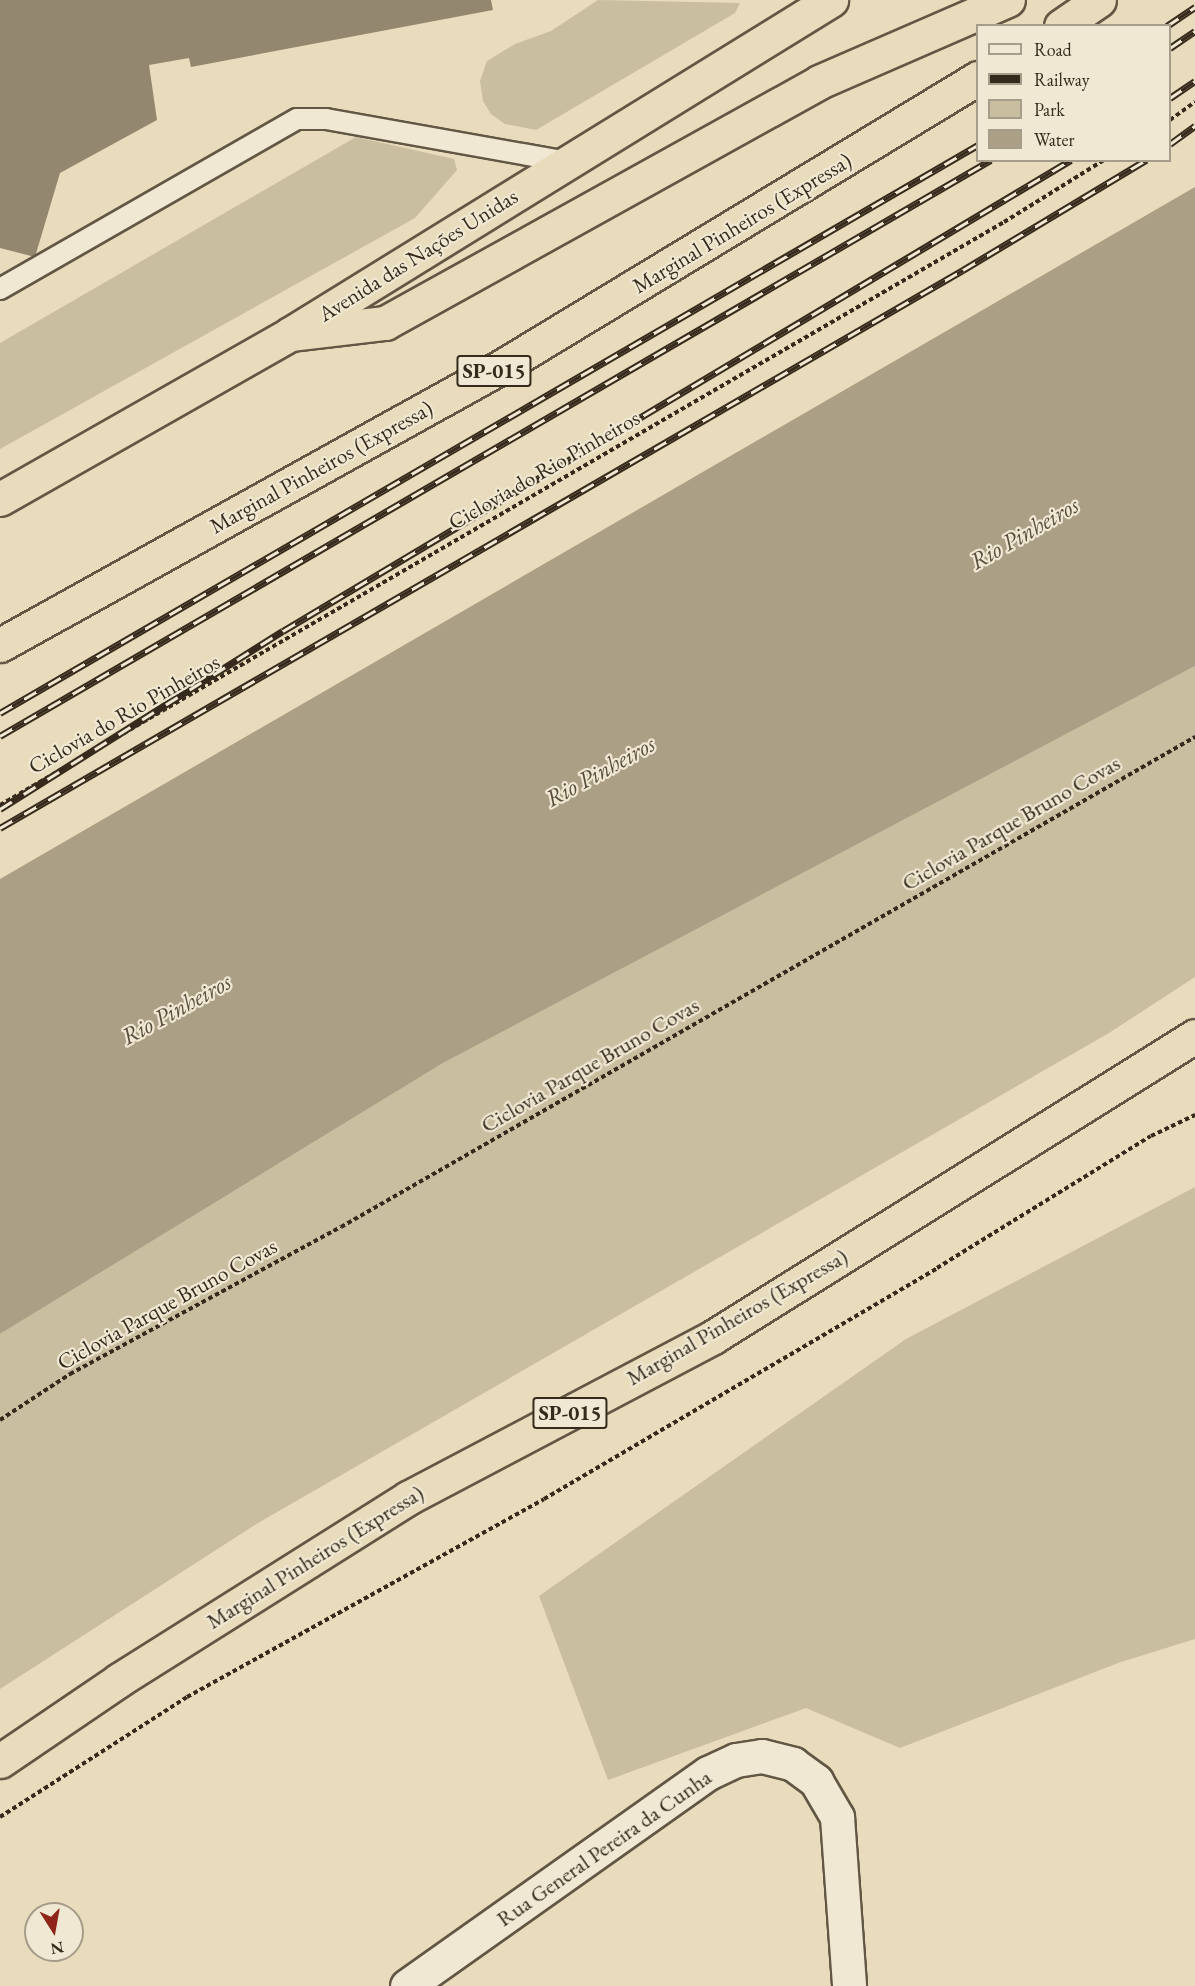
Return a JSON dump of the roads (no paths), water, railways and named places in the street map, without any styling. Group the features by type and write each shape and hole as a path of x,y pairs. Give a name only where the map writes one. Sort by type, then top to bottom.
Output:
{"highway":[{"name":"Avenida das Nações Unidas","path":"0,499 290,334 831,0"},
{"path":"290,334 384,323 819,82 1008,0"},
{"path":"1064,24 1100,0"},
{"name":"Marginal Pinheiros (Expressa)","path":"0,645 501,367 976,79"},
{"name":"Marginal Pinheiros (Expressa)","path":"0,1761 119,1680 408,1498 713,1337 1195,1036"}],"street":[{"name":"Rua General Pereira da Cunha","path":"407,1986 708,1773 736,1760 762,1756 793,1764 816,1780 837,1817 849,1986"}],"lane":[{"path":"0,289 297,119 326,119 568,162"}],"water":[{"name":"Rio Pinheiros","path":"1195,187 1195,666 443,1063 0,1334 0,879"}],"railway":[{"path":"1170,24 1195,7"},
{"path":"1171,47 1195,31"},
{"path":"1171,97 1195,81"},
{"path":"1171,143 1195,126"},
{"path":"0,713 976,146"},
{"path":"0,736 988,162"},
{"path":"0,809 283,631 1068,162"},
{"path":"0,828 963,270 1143,162"}]}
